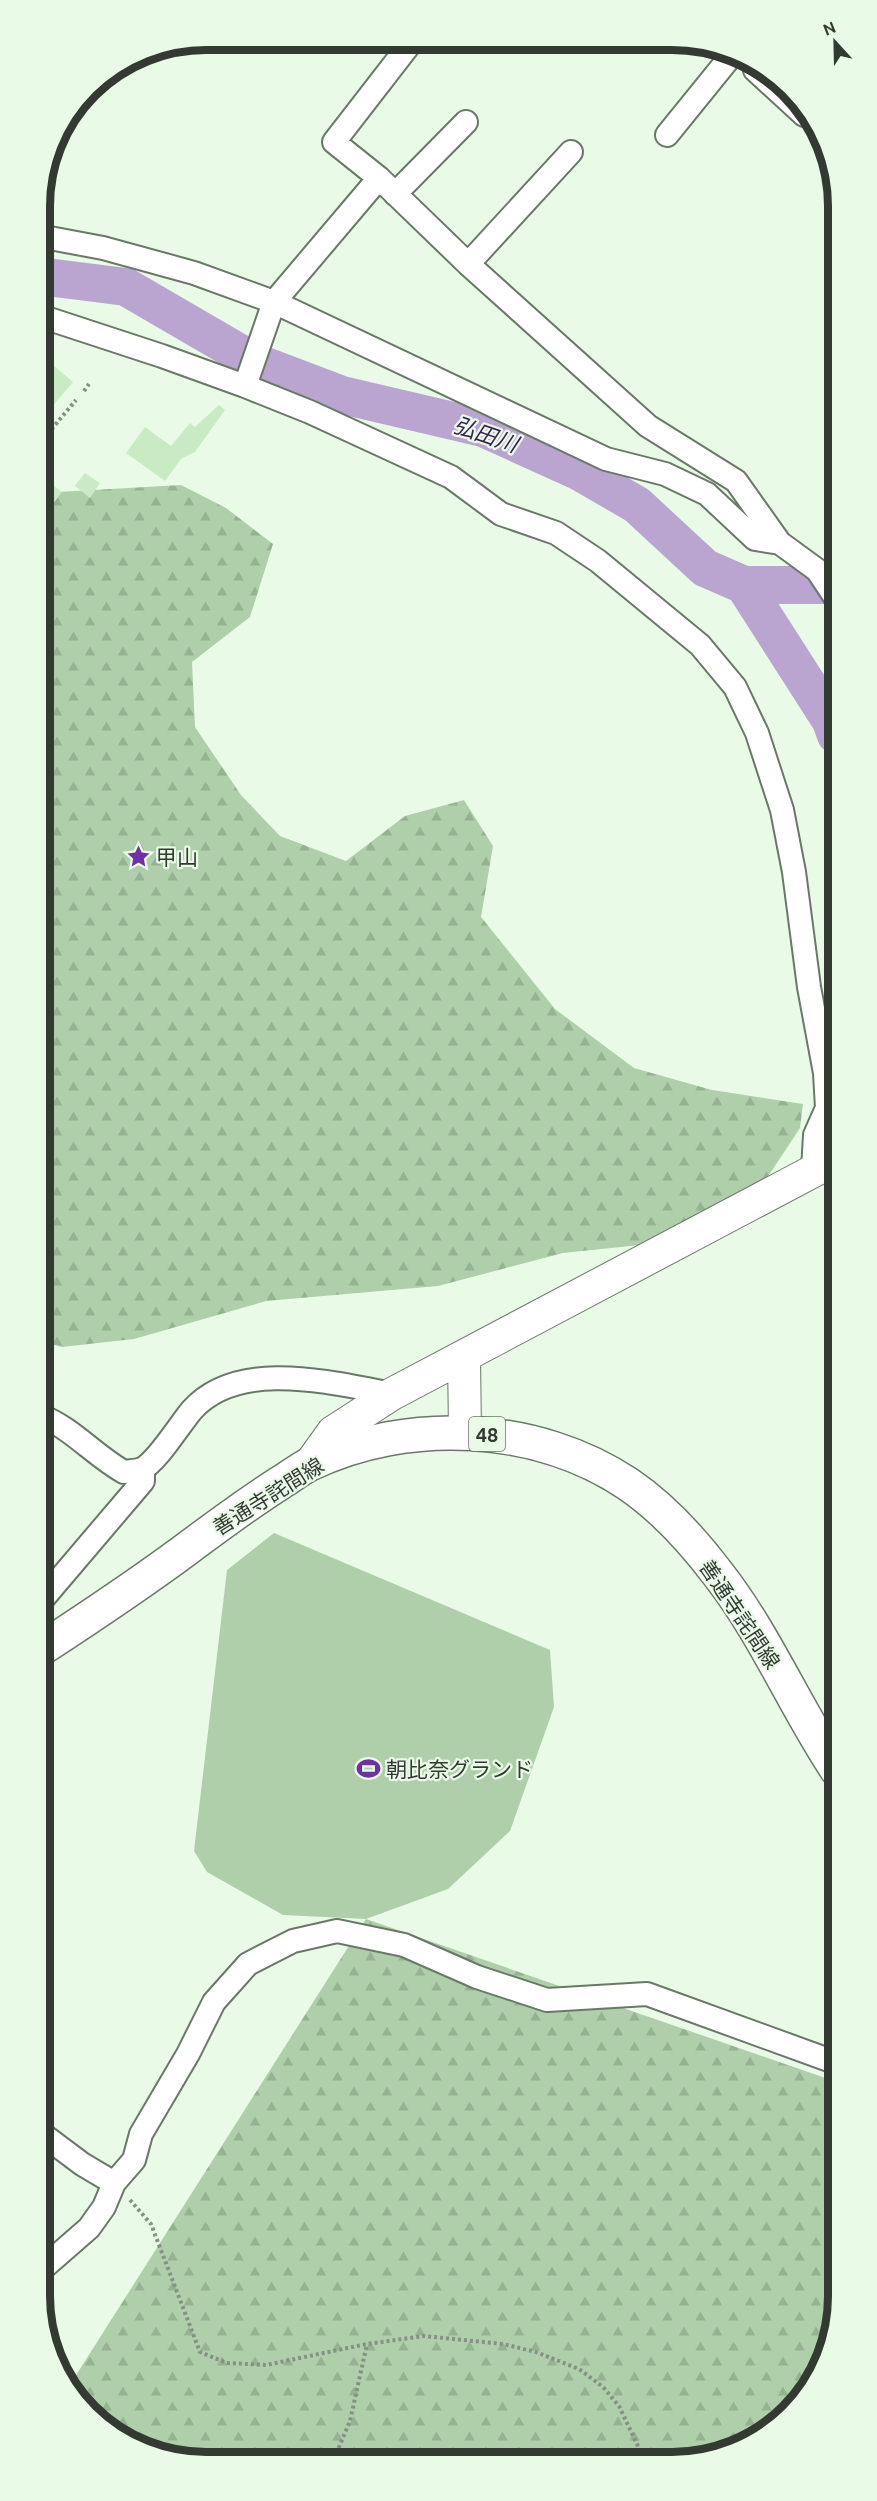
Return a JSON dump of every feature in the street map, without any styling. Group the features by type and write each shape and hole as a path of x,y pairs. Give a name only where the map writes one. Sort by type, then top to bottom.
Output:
{"main road":[{"name":"善通寺詫間線","path":"50,1643 142,1582 248,1503 310,1464 371,1442 419,1434 465,1432 518,1438 577,1458 628,1484 672,1522 719,1574 762,1641 827,1756"}],"street":[{"path":"405,50 334,142 379,178 468,264 648,426 736,481 780,543 817,570 828,586"},
{"path":"667,135 727,60"},
{"path":"395,194 466,122"},
{"path":"468,264 572,152"},
{"path":"245,386 274,302 379,178"},
{"path":"50,238 103,248 195,273 274,302 606,459 665,474 707,494 755,539 780,543"},
{"path":"50,319 162,356 310,412 451,477 501,514 556,533 598,561 700,645 735,687 757,733 782,810 794,872 809,987 825,1073 827,1108 815,1135 825,1164 392,1394 333,1432 310,1464"},
{"path":"464,1357 465,1432"},
{"path":"50,1590 143,1481 143,1469 210,1393 230,1385 267,1378 320,1380 392,1394"},
{"path":"50,1420 58,1423 103,1460 124,1472 143,1469"},
{"path":"50,2261 89,2228 104,2207 114,2183 134,2160 141,2134 188,2054 214,2002 248,1964 293,1941 337,1931 404,1945 477,1977 548,2000 647,1994 827,2059"},
{"path":"50,2140 82,2164 114,2183"}],"path":[{"path":"84,391 89,384"},
{"path":"50,431 76,400"},
{"path":"114,2183 151,2223 200,2352 227,2363 266,2365 368,2344 424,2336 503,2344 536,2352 579,2369 603,2387 619,2406 641,2452"},
{"path":"337,2452 350,2421 368,2344"}],"green space":[{"path":"181,485 226,508 273,544 250,617 192,662 195,727 241,795 280,836 346,861 405,816 464,800 493,846 481,917 555,1009 634,1068 712,1090 803,1104 800,1128 763,1184 640,1245 563,1253 438,1286 266,1301 134,1339 62,1347 50,1344 50,492"},
{"name":"朝比奈グランド","path":"274,1533 550,1650 554,1707 510,1831 448,1889 366,1919 283,1915 207,1872 194,1851 227,1570"},
{"path":"366,1919 827,2079 827,2306 825,2326 807,2374 789,2398 750,2431 722,2443 702,2449 672,2452 205,2452 175,2449 127,2431 95,2406 74,2378"}],"building":[{"path":"50,362 73,382 50,409"},
{"path":"219,405 225,410 195,452 181,459 165,481 126,453 145,427 171,446 190,423 195,427"},
{"path":"85,473 100,483 90,498 75,486"},
{"path":"50,483 62,492 50,508"}],"waterway":[{"name":"弘田川","path":"50,277 126,287 255,362 342,395 483,428 580,472 637,505 705,568 744,585 828,716"},
{"path":"744,585 828,585"}],"place":[{"name":"甲山","path":"138,857"},
{"name":"朝比奈グランド","path":"368,1769"}]}
